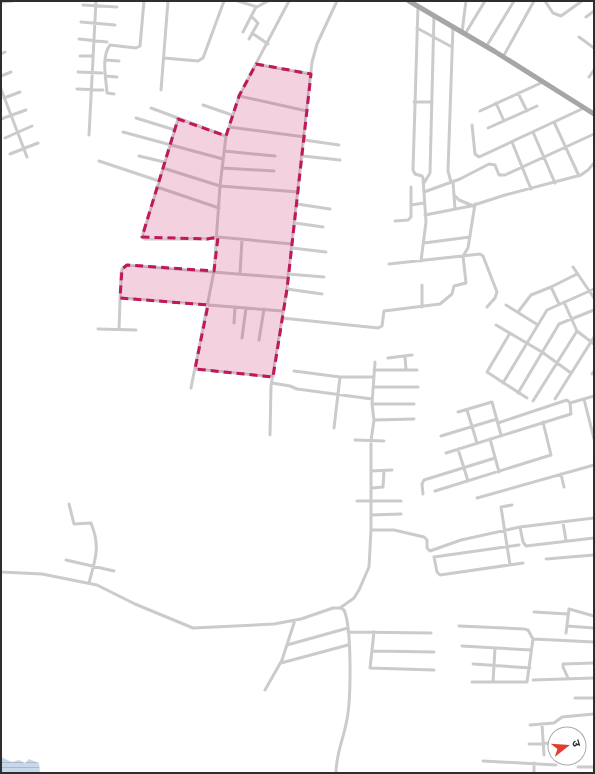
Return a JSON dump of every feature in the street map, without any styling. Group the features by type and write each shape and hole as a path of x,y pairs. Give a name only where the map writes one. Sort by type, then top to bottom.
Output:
{"main road":[{"path":"409,1 453,26 594,114"}],"street":[{"path":"1,2 13,1"},
{"path":"89,136 96,1"},
{"path":"114,94 107,92 106,60 110,45 136,48 140,46 144,1"},
{"path":"161,90 168,1"},
{"path":"164,58 198,61 203,58 224,1"},
{"path":"238,1 256,7 260,7 268,1"},
{"path":"191,388 214,271 218,237 220,186 226,136 239,96 268,44 289,1"},
{"path":"270,435 272,383 287,289 314,52 337,1"},
{"path":"463,33 466,1"},
{"path":"463,33 485,1"},
{"path":"486,47 514,1"},
{"path":"503,57 534,1"},
{"path":"550,1 546,2 554,12 561,16 582,1"},
{"path":"83,5 117,7"},
{"path":"418,6 413,170 415,174 422,176 424,192 424,243 421,262"},
{"path":"243,32 256,7"},
{"path":"586,17 594,11"},
{"path":"249,39 258,23 251,16"},
{"path":"423,184 430,173 434,16"},
{"path":"81,22 115,25"},
{"path":"453,26 448,171 452,182 455,209"},
{"path":"417,28 452,47"},
{"path":"252,33 268,44"},
{"path":"579,37 594,48"},
{"path":"79,39 107,42"},
{"path":"1,54 5,52"},
{"path":"80,56 93,56"},
{"path":"106,60 119,61"},
{"path":"256,64 311,74"},
{"path":"589,77 594,70"},
{"path":"1,76 11,72"},
{"path":"78,72 102,73"},
{"path":"106,76 117,77"},
{"path":"480,111 543,82"},
{"path":"1,89 27,157"},
{"path":"77,89 103,90"},
{"path":"4,98 20,92"},
{"path":"518,93 527,111"},
{"path":"239,96 307,111"},
{"path":"414,102 432,102"},
{"path":"496,103 504,121"},
{"path":"203,105 232,115"},
{"path":"488,128 537,106"},
{"path":"151,108 226,136"},
{"path":"472,125 477,156 482,156 584,108"},
{"path":"1,119 26,110"},
{"path":"136,118 174,130"},
{"path":"178,119 142,237 145,239 199,240 218,237 292,244"},
{"path":"554,122 579,176"},
{"path":"5,138 32,126"},
{"path":"229,127 339,145"},
{"path":"123,132 223,160"},
{"path":"533,132 555,183"},
{"path":"424,192 452,182 489,164 495,165 498,173 502,176 594,134"},
{"path":"512,142 531,189"},
{"path":"10,154 38,143"},
{"path":"224,151 275,156"},
{"path":"139,156 164,162"},
{"path":"303,156 340,160"},
{"path":"99,161 159,181"},
{"path":"425,215 474,205 579,176 585,173 594,163"},
{"path":"163,168 220,186 298,192"},
{"path":"222,168 274,171"},
{"path":"157,187 219,208"},
{"path":"395,221 410,219 411,187"},
{"path":"454,195 465,203 474,205"},
{"path":"411,205 424,203"},
{"path":"297,204 330,209"},
{"path":"282,318 378,328 382,326 384,311 440,304 452,294 454,286 466,283 463,256 468,248 474,205"},
{"path":"295,223 323,227"},
{"path":"424,243 470,237"},
{"path":"240,274 242,239"},
{"path":"292,248 326,252"},
{"path":"389,264 421,262 476,254 483,256 497,292 495,298 487,307"},
{"path":"119,329 122,270 127,266 214,271 288,278"},
{"path":"573,267 594,298"},
{"path":"288,274 324,277"},
{"path":"518,312 532,295 577,274"},
{"path":"422,285 422,307"},
{"path":"551,287 559,304"},
{"path":"287,289 322,294"},
{"path":"503,383 547,310 594,289"},
{"path":"120,298 283,311"},
{"path":"564,302 577,331 594,344"},
{"path":"506,305 538,324"},
{"path":"234,323 235,307"},
{"path":"242,338 246,308"},
{"path":"259,340 264,310"},
{"path":"518,393 559,324 594,310"},
{"path":"496,324 510,334 542,352 571,373"},
{"path":"98,329 136,330"},
{"path":"533,401 556,362 577,331"},
{"path":"510,334 487,372 527,398"},
{"path":"555,399 594,337"},
{"path":"388,358 412,355"},
{"path":"405,356 406,370"},
{"path":"1,572 42,574 89,583 105,588 159,615 193,628 274,624 295,620 333,608 340,608 354,598 368,571 372,515 371,441 374,420 372,399 375,362"},
{"path":"195,369 273,377"},
{"path":"374,370 417,370"},
{"path":"294,371 340,377 373,377"},
{"path":"334,428 340,377"},
{"path":"272,383 290,386 297,389 372,399"},
{"path":"373,387 418,387"},
{"path":"440,436 472,426 498,421 567,400 570,403 594,396"},
{"path":"584,399 594,439"},
{"path":"458,412 492,402 501,436"},
{"path":"446,453 572,414 570,403"},
{"path":"372,404 414,404"},
{"path":"467,410 477,443"},
{"path":"374,420 414,419"},
{"path":"435,491 551,455 543,422"},
{"path":"490,439 499,472"},
{"path":"355,440 384,441"},
{"path":"458,449 468,481"},
{"path":"423,494 422,484 424,480 495,458"},
{"path":"477,498 594,465"},
{"path":"372,488 383,487 384,470"},
{"path":"371,471 392,470"},
{"path":"561,474 564,487"},
{"path":"357,501 401,502"},
{"path":"69,504 74,524 88,522 91,524 97,547 89,583"},
{"path":"510,565 501,507 512,505"},
{"path":"372,515 401,514"},
{"path":"371,530 394,530 424,536 427,540 427,548 430,551 461,540 505,530 594,518"},
{"path":"563,522 566,541"},
{"path":"520,527 523,542 526,546 594,538"},
{"path":"519,545 434,558 436,572 440,575 523,563"},
{"path":"546,558 594,556"},
{"path":"66,560 114,571"},
{"path":"336,773 337,754 350,706 351,685 346,614 340,608"},
{"path":"566,633 568,610 571,609 594,616"},
{"path":"534,612 568,614"},
{"path":"264,690 281,663 295,620"},
{"path":"459,626 524,629 528,630 533,639 527,682 472,682"},
{"path":"567,626 594,628"},
{"path":"287,645 348,628"},
{"path":"348,632 431,633"},
{"path":"374,632 370,665 372,669 434,670"},
{"path":"533,639 594,642"},
{"path":"281,663 348,645"},
{"path":"462,646 531,650"},
{"path":"493,682 495,648"},
{"path":"372,651 434,652"},
{"path":"568,678 563,664 594,663"},
{"path":"473,664 530,668"},
{"path":"533,680 594,678"},
{"path":"575,698 594,698"},
{"path":"530,725 554,723 562,717 594,714"},
{"path":"542,724 544,755"},
{"path":"529,744 547,744"},
{"path":"483,761 547,765"},
{"path":"534,764 534,773"},
{"path":"578,767 594,767"}],"highlighted area":[{"path":"256,64 311,74 287,289 273,377 195,369 208,305 120,298 122,269 127,265 214,271 218,237 207,239 142,237 178,119 226,136 239,96"}],"water":[{"path":"1,757 12,762 19,760 25,763 29,759 39,763 40,773 1,773"}]}
